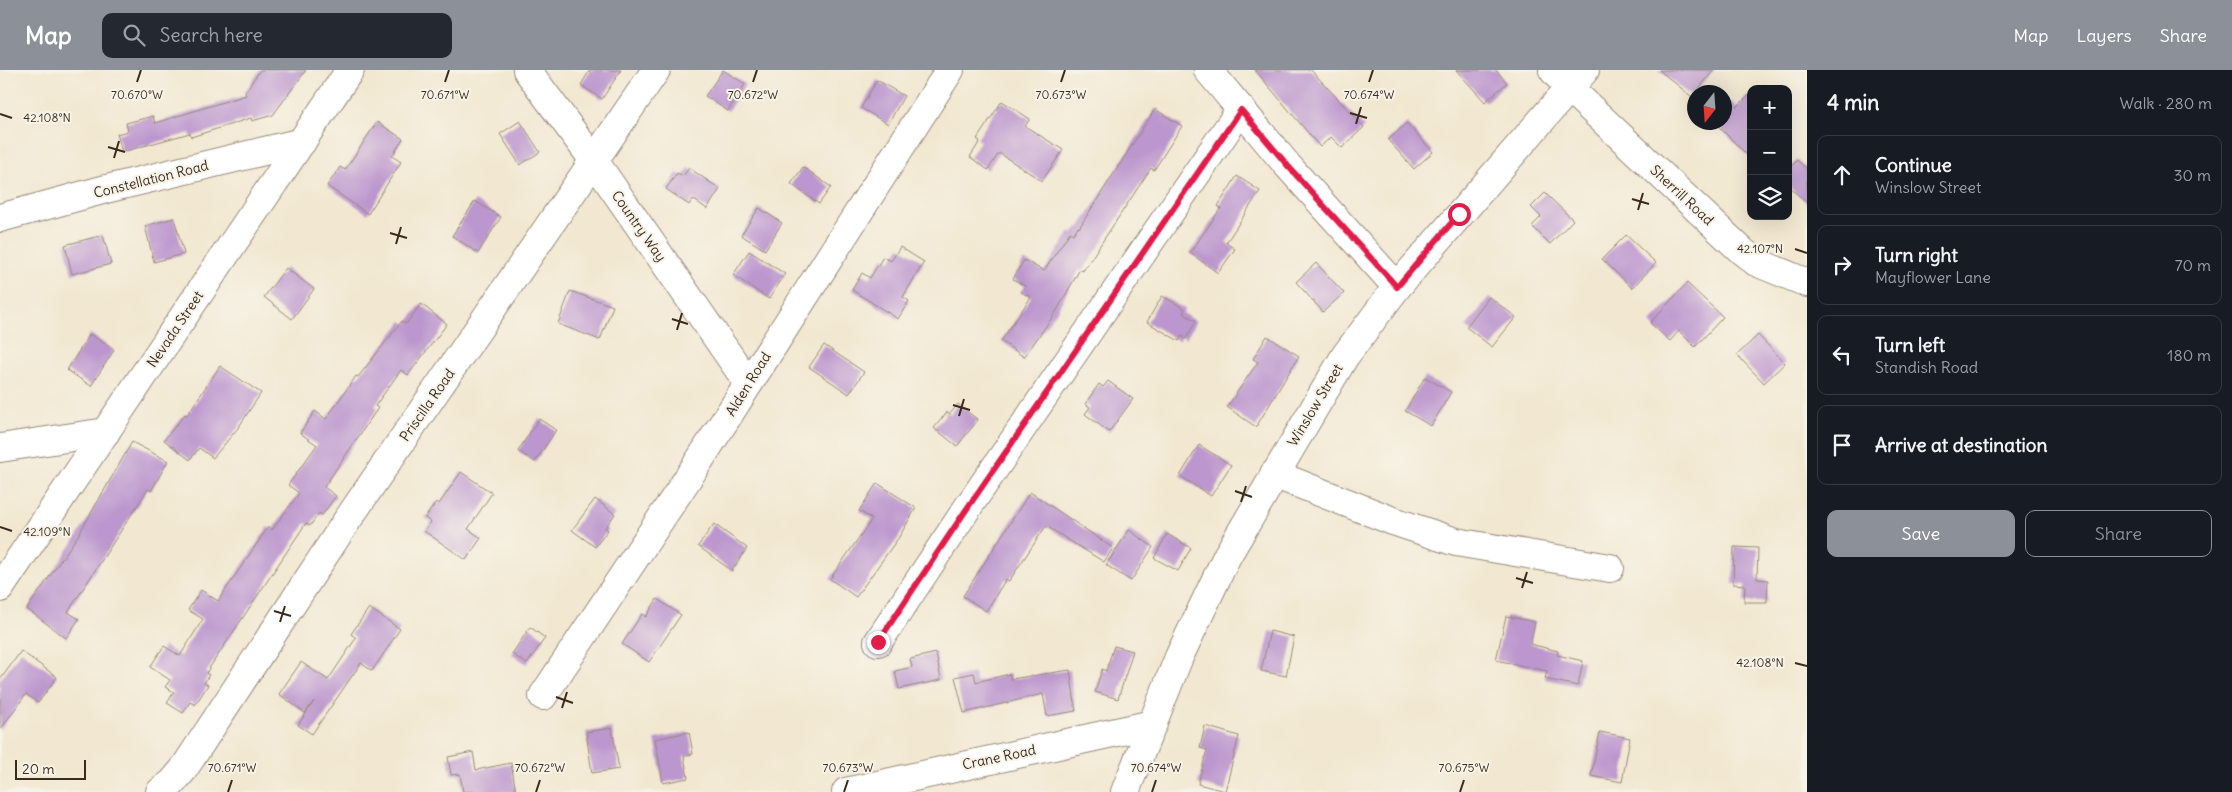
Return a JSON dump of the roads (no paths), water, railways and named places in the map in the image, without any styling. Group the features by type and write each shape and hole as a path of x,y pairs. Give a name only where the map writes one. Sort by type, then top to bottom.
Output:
{"street":[{"name":"Nevada Street","path":"0,588 350,70"},
{"name":"Country Way","path":"527,70 595,162 748,383"},
{"name":"Priscilla Road","path":"160,792 172,783 183,770 348,519 595,162 656,70"},
{"name":"Alden Road","path":"543,696 690,476 950,70"},
{"path":"1208,70 1288,166 1397,287"},
{"name":"Sherrill Road","path":"1569,76 1742,251 1756,262 1807,283"},
{"name":"Winslow Street","path":"1125,792 1179,657 1227,556 1345,356 1397,287 1569,76"},
{"path":"878,642 966,510 1241,110"},
{"name":"Constellation Road","path":"0,218 106,189 302,142"},
{"path":"0,448 106,432"},
{"path":"1274,474 1384,518 1456,542 1610,568"},
{"name":"Crane Road","path":"846,792 1153,724"}]}
